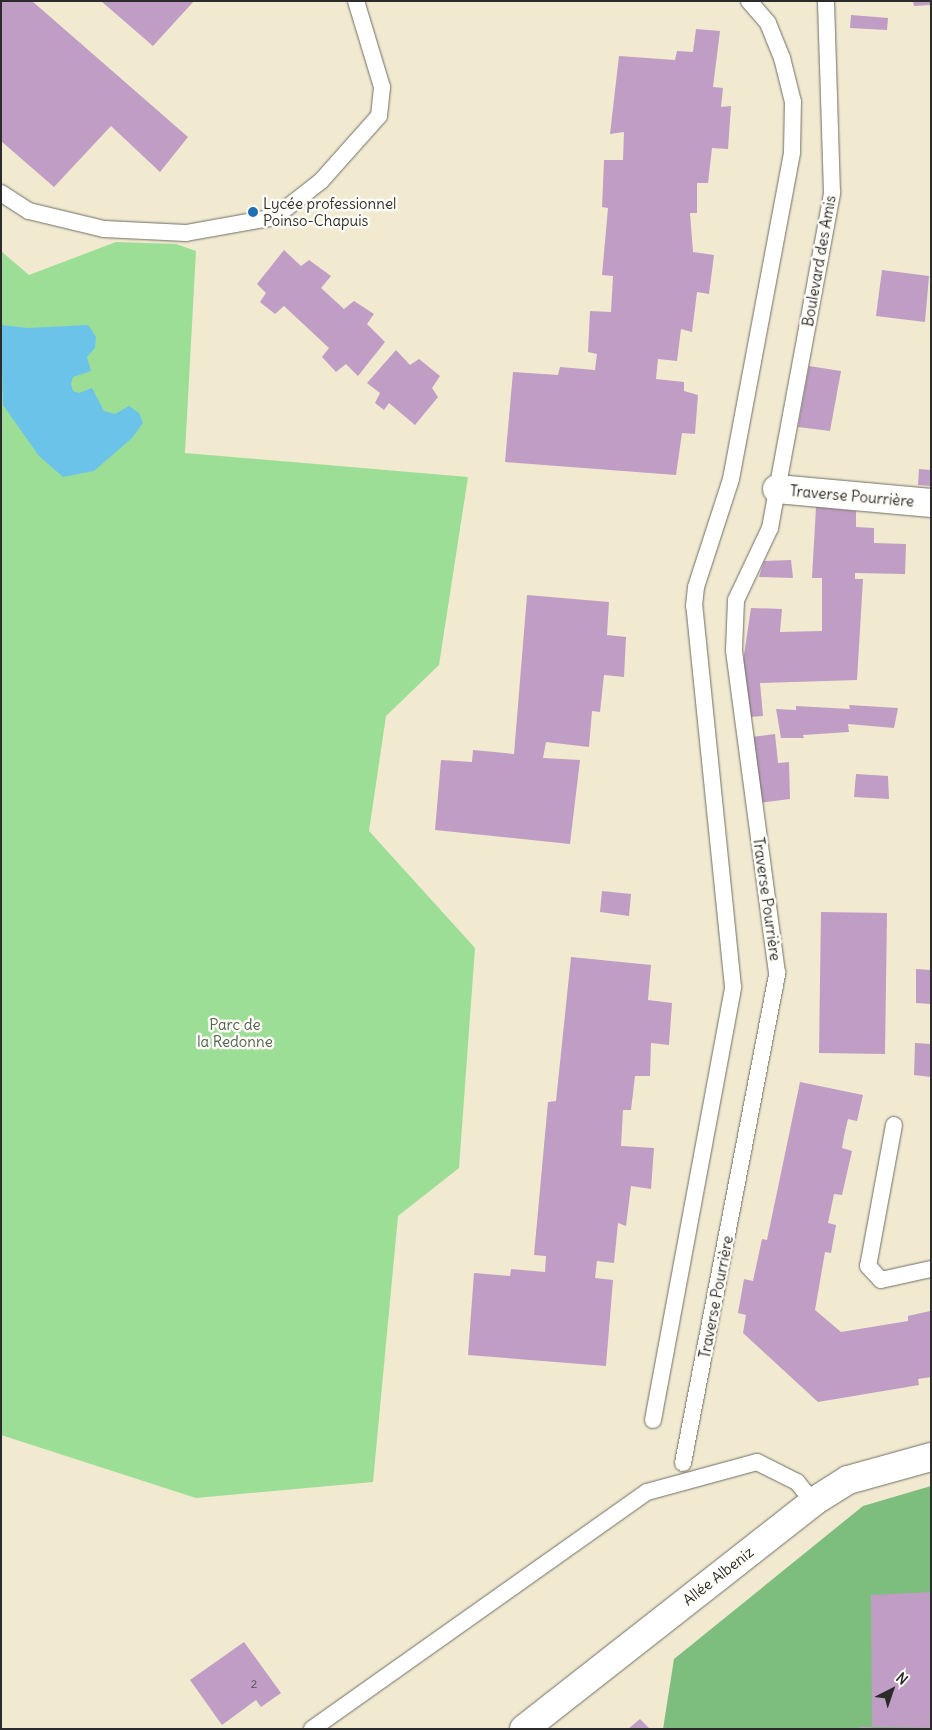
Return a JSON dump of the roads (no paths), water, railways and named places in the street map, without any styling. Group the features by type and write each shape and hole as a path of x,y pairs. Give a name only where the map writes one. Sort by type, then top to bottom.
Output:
{"street":[{"name":"Traverse Pourrière","path":"777,489 931,503"},
{"name":"Allée Albeniz","path":"524,1729 813,1502 848,1480 931,1457"}],"lane":[{"path":"1,193 29,211 104,229 186,233 275,218 321,181 379,116 382,87 356,1"},
{"path":"653,1420 733,987 694,606 696,587 731,479 792,152 793,102 782,58 768,23 749,1"},
{"name":"Boulevard des Amis","path":"777,489 832,193 826,1"},
{"name":"Traverse Pourrière","path":"684,1463 777,972 734,650 736,600 770,528 777,489"},
{"path":"894,1125 868,1266 881,1280 931,1269"},
{"path":"312,1729 647,1492 758,1462 796,1482 813,1502"}],"water":[{"path":"1,325 28,328 88,325 96,337 95,348 87,357 91,371 73,377 71,384 73,391 79,393 92,388 104,411 115,414 129,406 139,413 143,423 132,438 94,471 63,477 39,456 3,405"}],"place":[{"name":"Lycée professionnel Poinso-Chapuis","path":"253,212"}],"park label":[{"name":"Parc de la Redonne","path":"235,1032"}]}
